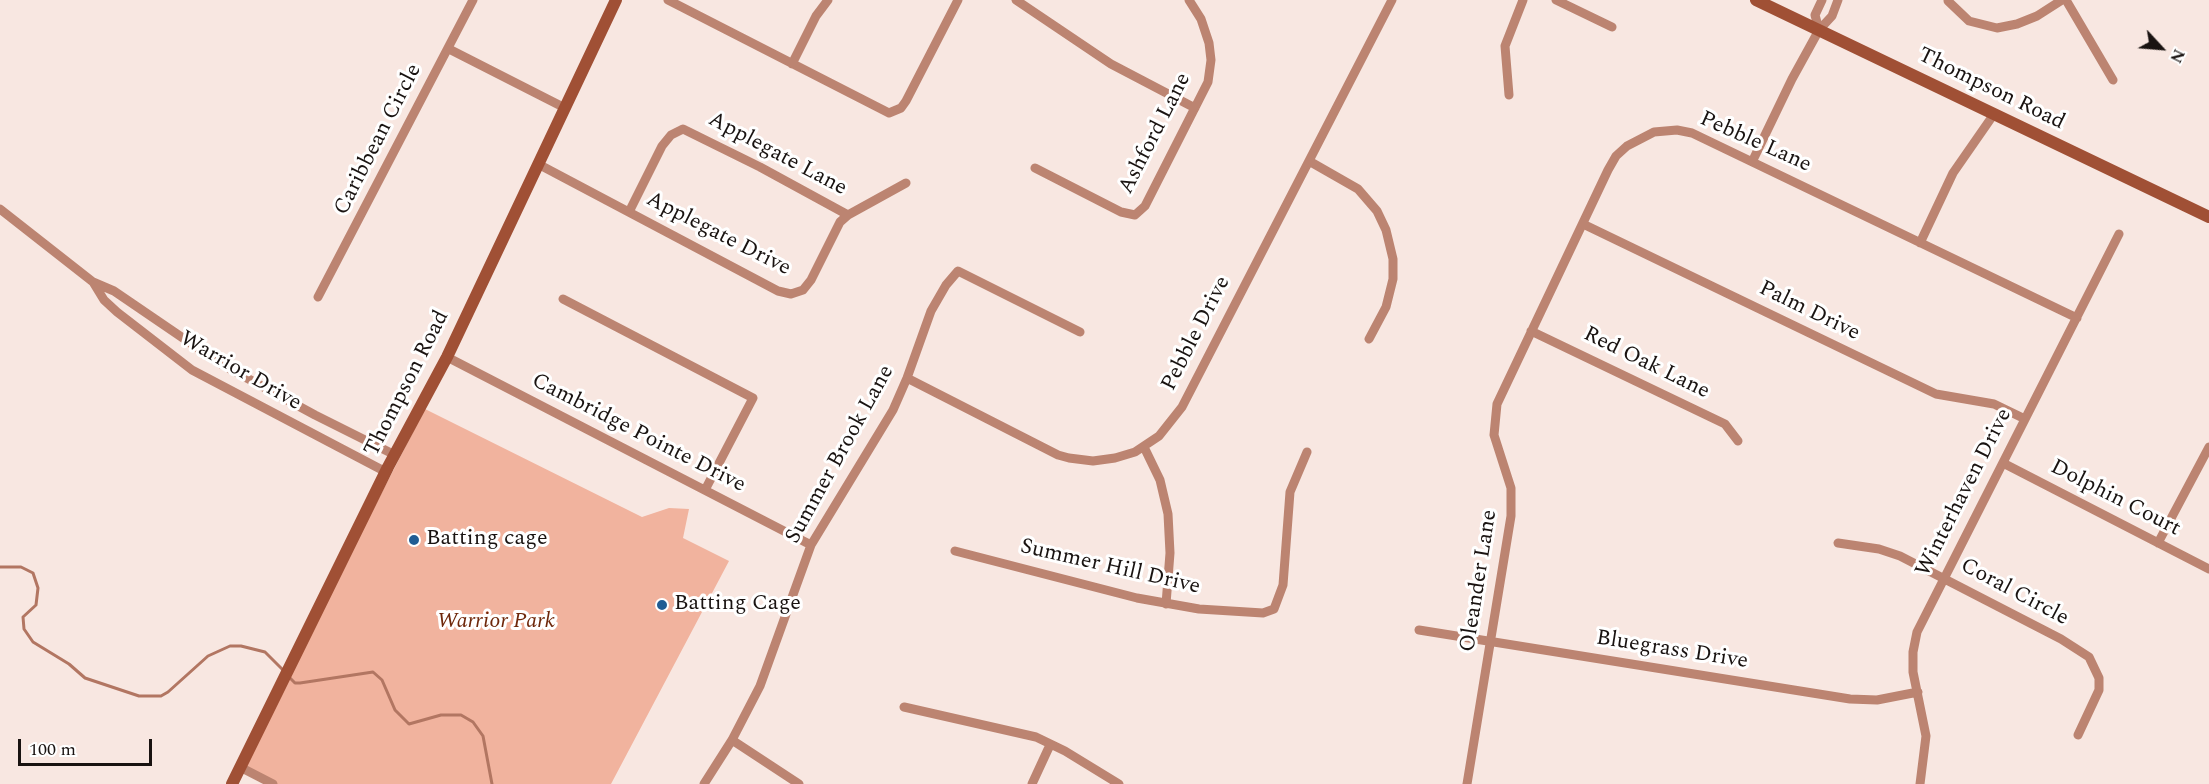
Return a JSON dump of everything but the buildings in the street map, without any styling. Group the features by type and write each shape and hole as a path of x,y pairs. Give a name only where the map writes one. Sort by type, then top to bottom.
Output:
{"street":[{"name":"Caribbean Circle","path":"318,297 473,0"},
{"name":"Thompson Road","path":"232,784 386,472 447,357 616,0"},
{"path":"668,0 889,113 906,101 958,0"},
{"path":"686,9 691,0"},
{"path":"792,64 816,16 828,0"},
{"path":"1016,0 1093,53 1195,108"},
{"name":"Ashford Lane","path":"1035,168 1121,212 1135,215 1147,203 1208,82 1210,50 1200,19 1189,0"},
{"name":"Pebble Drive","path":"907,378 1064,456 1106,460 1144,447 1169,426 1182,407 1392,0"},
{"path":"1509,94 1505,46 1523,0"},
{"path":"1556,0 1612,27"},
{"name":"Thompson Road","path":"1756,0 2209,217"},
{"path":"1819,30 1815,15 1822,0"},
{"path":"1752,160 1784,93 1819,30 1832,16 1838,0"},
{"path":"1948,1 1968,21 1997,28 2017,24 2037,16 2064,0 2113,80"},
{"path":"449,49 565,108"},
{"path":"1920,243 1953,173 1994,114"},
{"name":"Applegate Lane","path":"629,212 662,146 671,135 683,129 848,214"},
{"name":"Pebble Lane","path":"1505,386 1616,156 1645,135 1660,131 1684,131 1752,160 2077,318"},
{"path":"1309,161 1358,189 1377,211 1386,230 1392,258 1393,279 1386,307 1369,339"},
{"name":"Applegate Drive","path":"538,164 778,291 791,294 803,290 811,280 840,222 848,214"},
{"path":"848,214 906,183"},
{"name":"Warrior Drive","path":"0,209 93,282 114,291 221,364 395,455"},
{"name":"Palm Drive","path":"1583,224 1936,394 1994,404 2025,419"},
{"name":"Winterhaven Drive","path":"1920,784 1926,735 1913,672 1914,642 1943,578 2119,234"},
{"name":"Summer Brook Lane","path":"704,784 732,740 760,686 811,545 886,423 907,378 931,311 946,285 958,271 1080,333"},
{"name":"Warrior Drive","path":"93,282 104,300 117,312 192,370 386,472"},
{"path":"563,299 753,398 705,490"},
{"name":"Red Oak Lane","path":"1531,331 1725,424 1738,441"},
{"name":"Cambridge Pointe Drive","path":"447,357 811,545"},
{"name":"Oleander Lane","path":"1467,784 1511,516 1511,488 1494,435 1494,416 1505,386"},
{"path":"1144,447 1160,480 1168,514 1170,553 1166,604"},
{"path":"2157,543 2209,447"},
{"name":"Summer Hill Drive","path":"955,552 1166,604 1219,611 1259,613 1274,609 1284,573 1290,492 1307,452"},
{"name":"Dolphin Court","path":"2003,463 2209,569"},
{"name":"Coral Circle","path":"1838,543 1879,549 1943,578 2061,639 2092,661 2099,678 2099,690 2078,735"},
{"name":"Bluegrass Drive","path":"1419,630 1850,699 1877,700 1918,692"},
{"path":"904,707 1018,732 1078,758 1119,784"},
{"path":"732,740 800,784"},
{"path":"1032,784 1050,746"},
{"path":"240,767 273,784"}],"green space":[{"name":"Warrior Park","path":"425,409 642,517 669,508 689,509 683,538 729,561 611,784 273,784 240,767"}],"waterway":[{"path":"0,567 21,567 33,573 38,588 36,605 23,617 24,629 33,642 69,664 85,678 139,696 161,696 208,656 230,646 241,646 265,652 283,670"},
{"path":"290,678 295,683 300,683 373,672 382,680 395,710 409,724 441,715 461,715 473,722 483,736 492,784"}],"place":[{"name":"Batting cage","path":"414,540"},
{"name":"Batting Cage","path":"662,605"}]}
